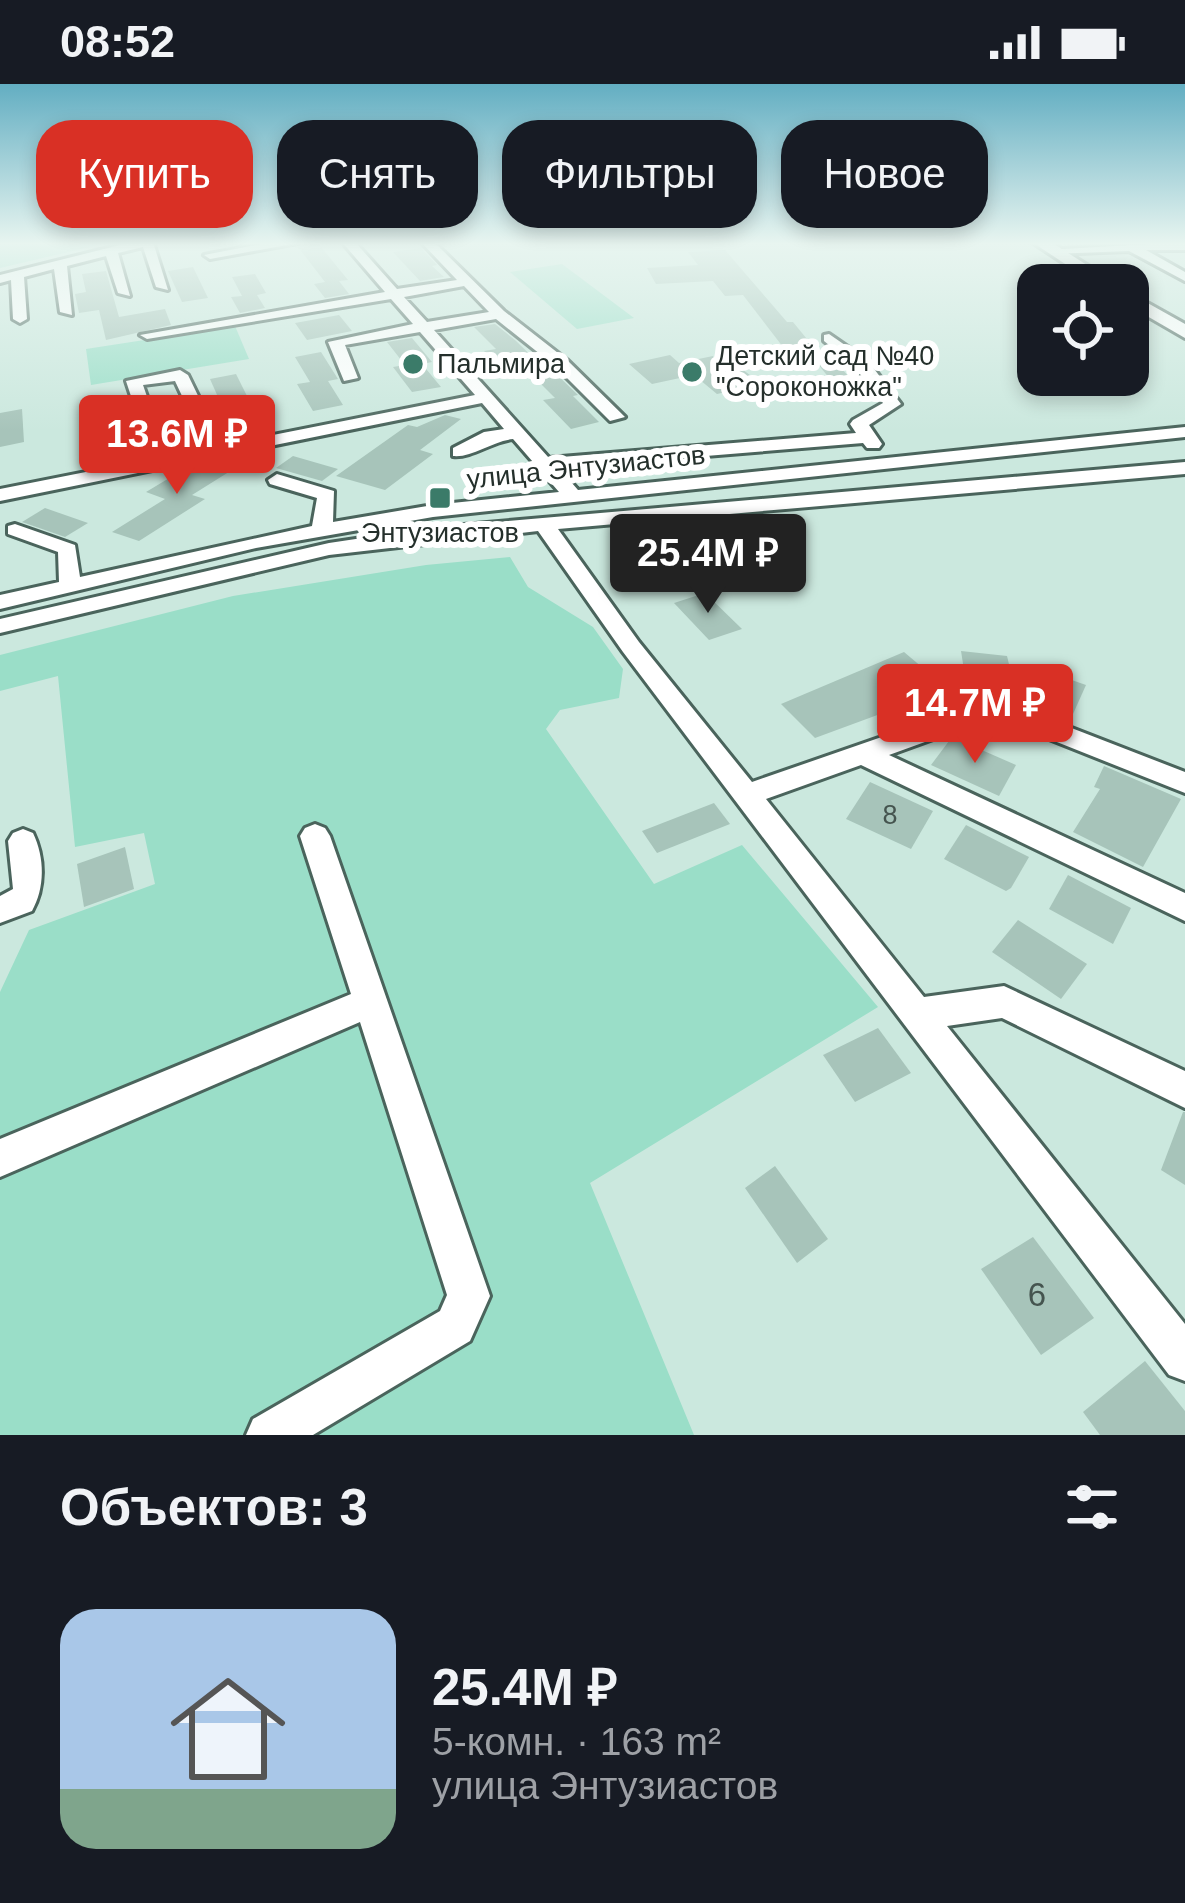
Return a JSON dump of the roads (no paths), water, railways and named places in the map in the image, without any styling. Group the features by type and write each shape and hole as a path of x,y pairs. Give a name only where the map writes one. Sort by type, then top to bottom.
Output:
{"main road":[{"path":"1149,308 1182,327"}],"street":[{"path":"19,305 20,319"},
{"path":"66,305 67,312"},
{"path":"147,335 230,314 302,305"},
{"path":"400,305 573,496"},
{"path":"490,305 561,363 616,417"},
{"path":"350,378 336,342 499,314"},
{"path":"830,338 862,364 892,404 860,424 885,462"},
{"path":"180,375 216,445 155,447 134,381 180,375"},
{"path":"0,495 216,445 484,398"},
{"name":"улица Энтузиастов","path":"0,602 322,528 573,496 1185,432"},
{"path":"459,452 490,436 517,433"},
{"path":"545,464 868,437"},
{"path":"1115,439 1154,470"},
{"name":"улица Энтузиастов","path":"0,626 329,549 542,521 1185,468"},
{"path":"277,480 327,495 322,528"},
{"path":"542,521 631,647 1185,1359"},
{"path":"15,530 68,549 70,586"},
{"path":"749,794 994,707 1185,783"},
{"path":"863,754 1185,908"},
{"path":"269,1435 455,1326 469,1296 315,836"},
{"path":"0,910 21,902 28,890 23,841"},
{"path":"0,1158 370,1002"},
{"path":"919,1014 1004,1002 1185,1090"}],"place":[{"name":"Пальмира","path":"413,364"},
{"name":"Детский сад №40 \"Сороконожка\"","path":"692,372"},
{"name":"Энтузиастов","path":"440,498"}]}
